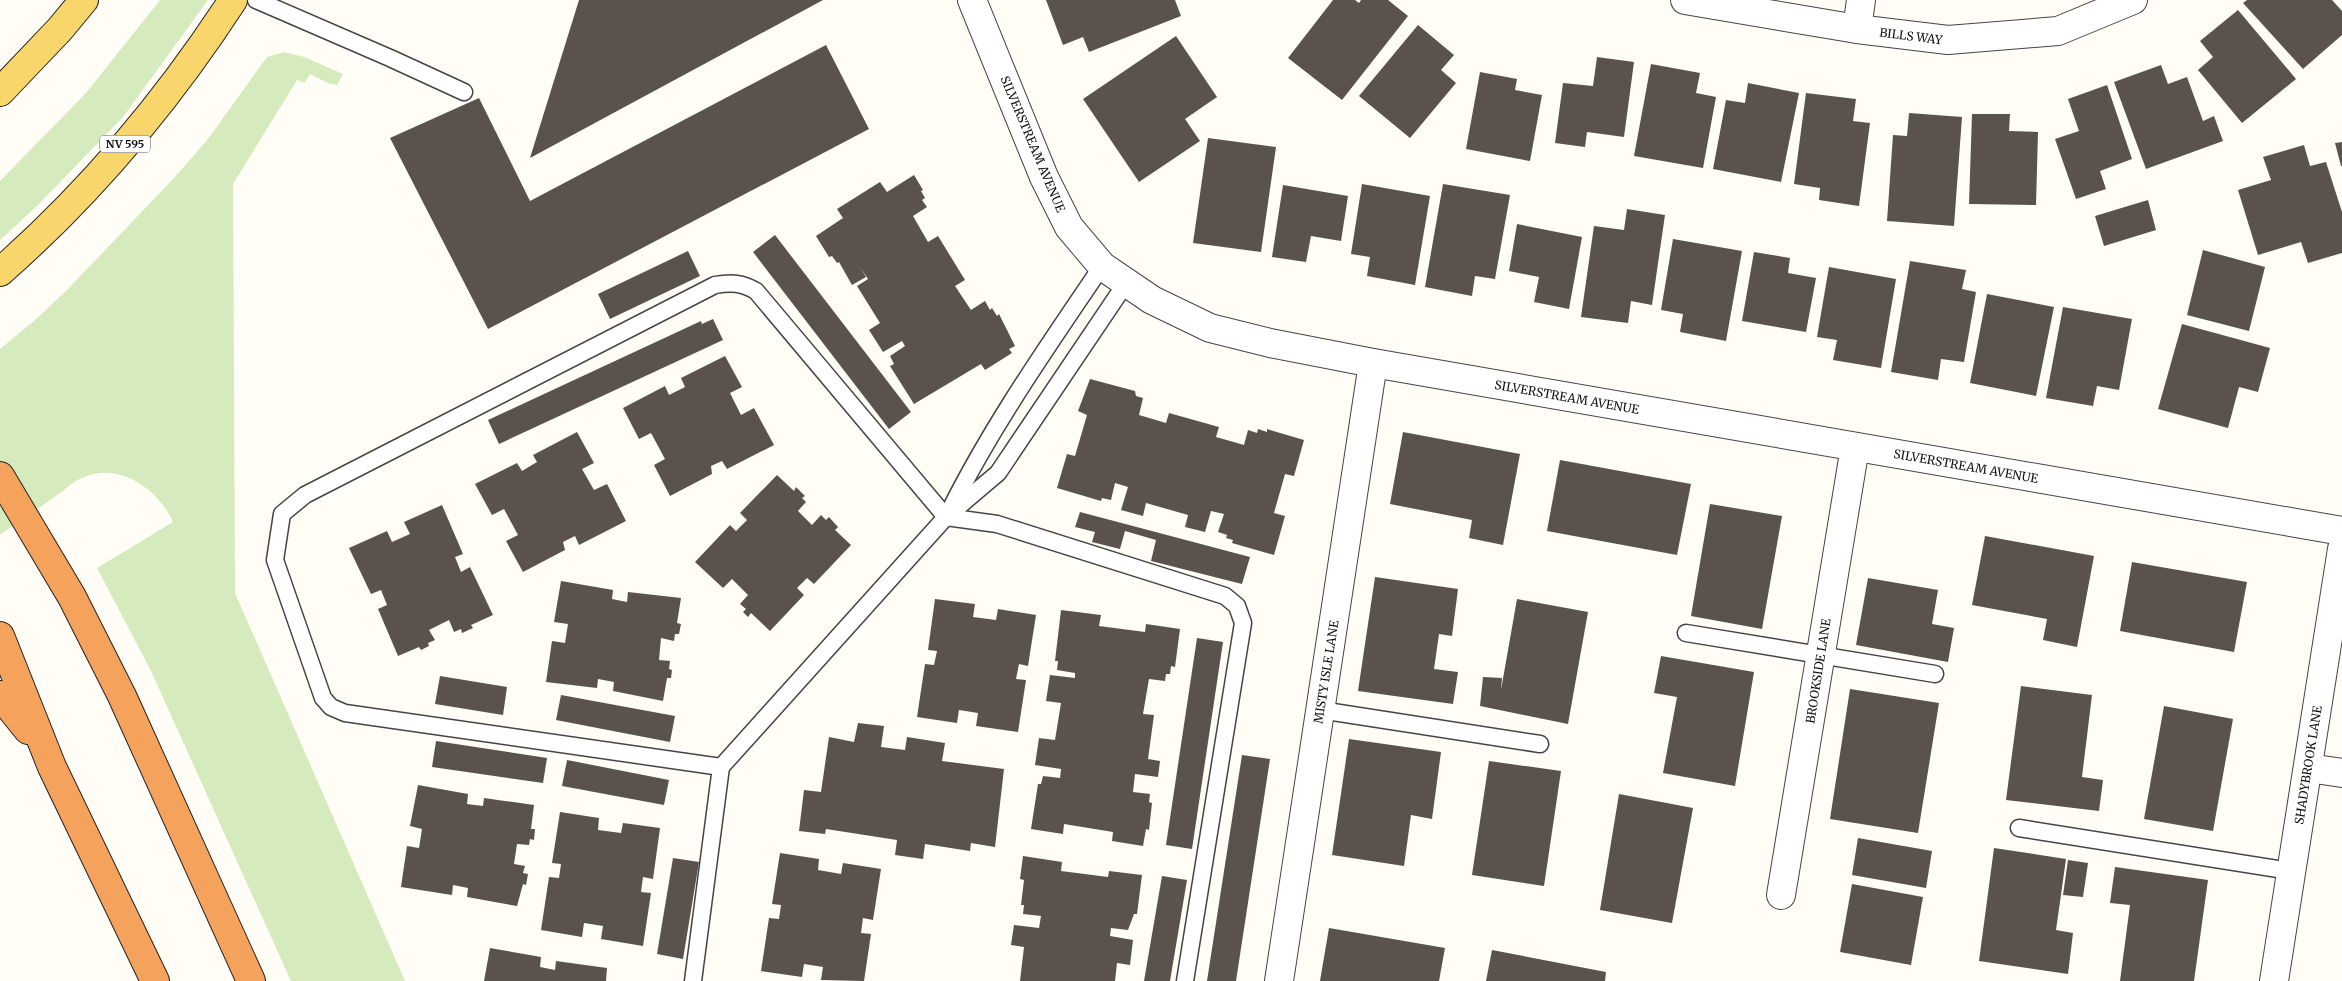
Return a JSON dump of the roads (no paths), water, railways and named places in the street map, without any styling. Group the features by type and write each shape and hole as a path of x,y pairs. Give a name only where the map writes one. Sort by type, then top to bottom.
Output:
{"highway":[{"path":"0,476 72,597 122,696 251,981"},
{"path":"0,636 52,767 155,981"},
{"path":"0,695 15,712 52,767"}],"main road":[{"path":"0,92 60,29 84,0"},
{"name":"NV 595","path":"0,272 98,176 140,127 180,76 233,0"}],"street":[{"name":"SILVERSTREAM AVENUE","path":"972,0 1044,178 1069,227 1102,266 1152,300 1210,328 1270,343 1373,364 2342,531"},
{"name":"BILLS WAY","path":"1685,0 1857,29 1948,40 2058,31 2133,0"},
{"path":"1857,29 1862,0"},
{"name":"MISTY ISLE LANE","path":"1279,981 1373,364"},
{"name":"BROOKSIDE LANE","path":"1781,896 1855,447"},
{"name":"SHADYBROOK LANE","path":"2274,981 2342,549"},
{"path":"2308,768 2342,773"}],"lane":[{"path":"256,0 464,92"},
{"path":"946,517 972,466 1016,394 1102,266"},
{"path":"721,767 344,713 331,707 323,698 278,572 275,560 282,514 305,495 715,285 732,282 744,284 756,291 946,517 997,524 1225,596 1237,606 1243,623 1185,981"},
{"path":"694,981 721,767 946,517 998,474 1126,283"},
{"path":"1686,633 1935,674"},
{"path":"1320,710 1540,744"},
{"path":"2019,828 2292,871"}]}
